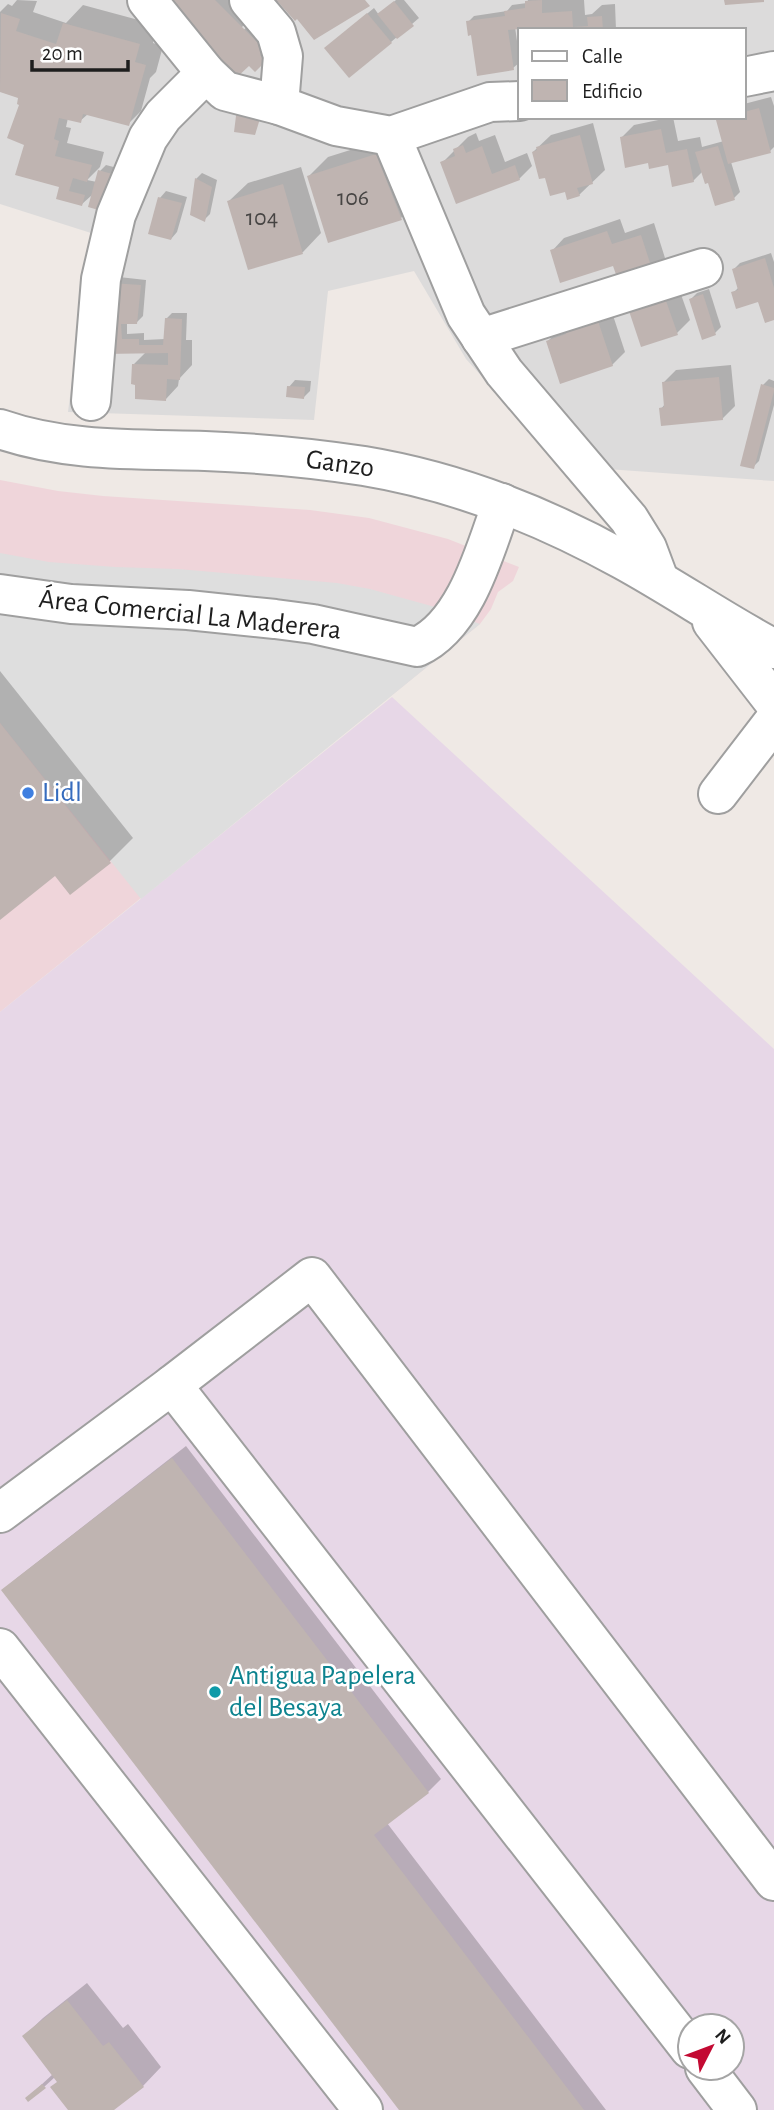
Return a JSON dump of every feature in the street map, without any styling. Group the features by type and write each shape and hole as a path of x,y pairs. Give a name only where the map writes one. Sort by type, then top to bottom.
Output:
{"street":[{"path":"147,0 206,73 225,91 279,105 335,126 391,135 490,102 518,101"},
{"path":"249,0 276,32 283,56 279,105"},
{"path":"746,77 774,71"},
{"path":"91,401 101,279 116,215 148,138 163,116 206,73"},
{"path":"391,135 467,315 511,381 629,519 647,548 659,580"},
{"path":"481,338 703,268"},
{"name":"Ganzo","path":"0,429 48,442 82,447 257,454 365,466 444,484 502,503 591,542 774,649"},
{"name":"Área Comercial La Maderera","path":"0,594 71,604 275,619 313,624 417,647 439,633 454,614 484,553 502,503"},
{"name":"Ganzo","path":"700,607 774,702"},
{"path":"718,794 774,721"},
{"path":"0,1513 312,1277 774,1881"},
{"path":"172,1385 676,2031"},
{"path":"0,1648 363,2110"},
{"path":"716,2082 737,2110"}],"shaded area":[{"path":"0,0 774,0 774,481 607,469 524,423 466,359 414,271 328,291 314,420 68,412 91,233 0,204"},
{"path":"0,480 103,496 310,510 369,518 448,539 519,567 513,581 498,592 491,609 480,624 0,1012"},
{"path":"0,553 49,562 178,569 337,583 435,607 480,624 141,899 0,723"},
{"path":"392,697 774,1049 774,2110 0,2110 0,1012"}],"building":[{"path":"160,0 215,0 265,50 260,55 266,61 255,72 249,66 235,79"},
{"path":"272,0 365,0 370,6 314,40 297,19 295,21 278,2 276,4"},
{"path":"542,0 542,13 572,11 573,27 588,26 587,17 602,16 603,28 543,27 508,30 514,70 477,76 471,35 468,36 466,21 505,16 504,11 525,8 525,1"},
{"path":"724,0 764,0 764,2 725,5"},
{"path":"394,1 414,26 397,39 377,14"},
{"path":"1,13 20,19 16,31 56,44 63,23 140,44 135,62 146,65 129,126 83,114 81,123 59,118 54,139 59,141 55,156 92,165 87,182 73,178 69,191 85,195 82,206 56,199 59,187 15,175 24,145 7,138 19,105 18,98 0,92"},
{"path":"367,13 392,43 349,78 324,48"},
{"path":"237,108 262,112 255,135 234,132"},
{"path":"759,108 771,153 728,164 716,120 746,119 746,111"},
{"path":"661,129 666,153 687,149 694,182 672,187 668,165 649,169 648,163 625,168 620,137"},
{"path":"580,135 593,184 577,188 580,196 567,200 565,192 550,196 545,178 539,179 532,152 537,150 536,147"},
{"path":"463,145 466,153 482,146 492,174 515,165 520,180 456,204 440,162 455,156 453,149"},
{"path":"718,146 735,200 715,206 695,152"},
{"path":"376,154 402,220 328,243 307,176"},
{"path":"98,170 116,175 102,211 88,207"},
{"path":"195,178 212,187 205,222 190,215"},
{"path":"283,184 303,254 248,270 227,201"},
{"path":"158,197 182,203 171,240 148,234"},
{"path":"607,231 612,244 641,235 653,272 619,283 613,266 560,283 550,250"},
{"path":"765,258 774,288 774,320 765,323 758,302 736,309 731,292 738,290 732,269"},
{"path":"111,283 141,285 137,324 121,324 122,339 139,339 139,345 163,345 165,318 182,319 180,380 167,379 166,401 135,399 135,385 131,384 132,364 168,365 168,353 104,354"},
{"path":"703,294 716,335 702,340 689,299"},
{"path":"665,298 678,335 641,347 629,311"},
{"path":"594,309 613,366 560,384 546,341 566,334 561,319"},
{"path":"719,377 723,420 661,426 659,408 664,407 662,382"},
{"path":"761,384 774,388 774,391 754,469 740,466"},
{"path":"287,386 305,387 304,399 286,397"},
{"name":"Lidl","path":"0,723 111,863 70,895 55,876 0,920"},
{"name":"Antigua Papelera del Besaya","path":"172,1458 429,1793 374,1835 584,2110 399,2110 1,1590"},
{"path":"67,2000 103,2046 109,2042 144,2087 114,2110 68,2110 50,2087 57,2082 22,2036"},
{"path":"42,2084 46,2088 28,2102 25,2098"}],"place":[{"name":"Lidl","path":"28,793"},
{"name":"Antigua Papelera del Besaya","path":"215,1692"}]}
